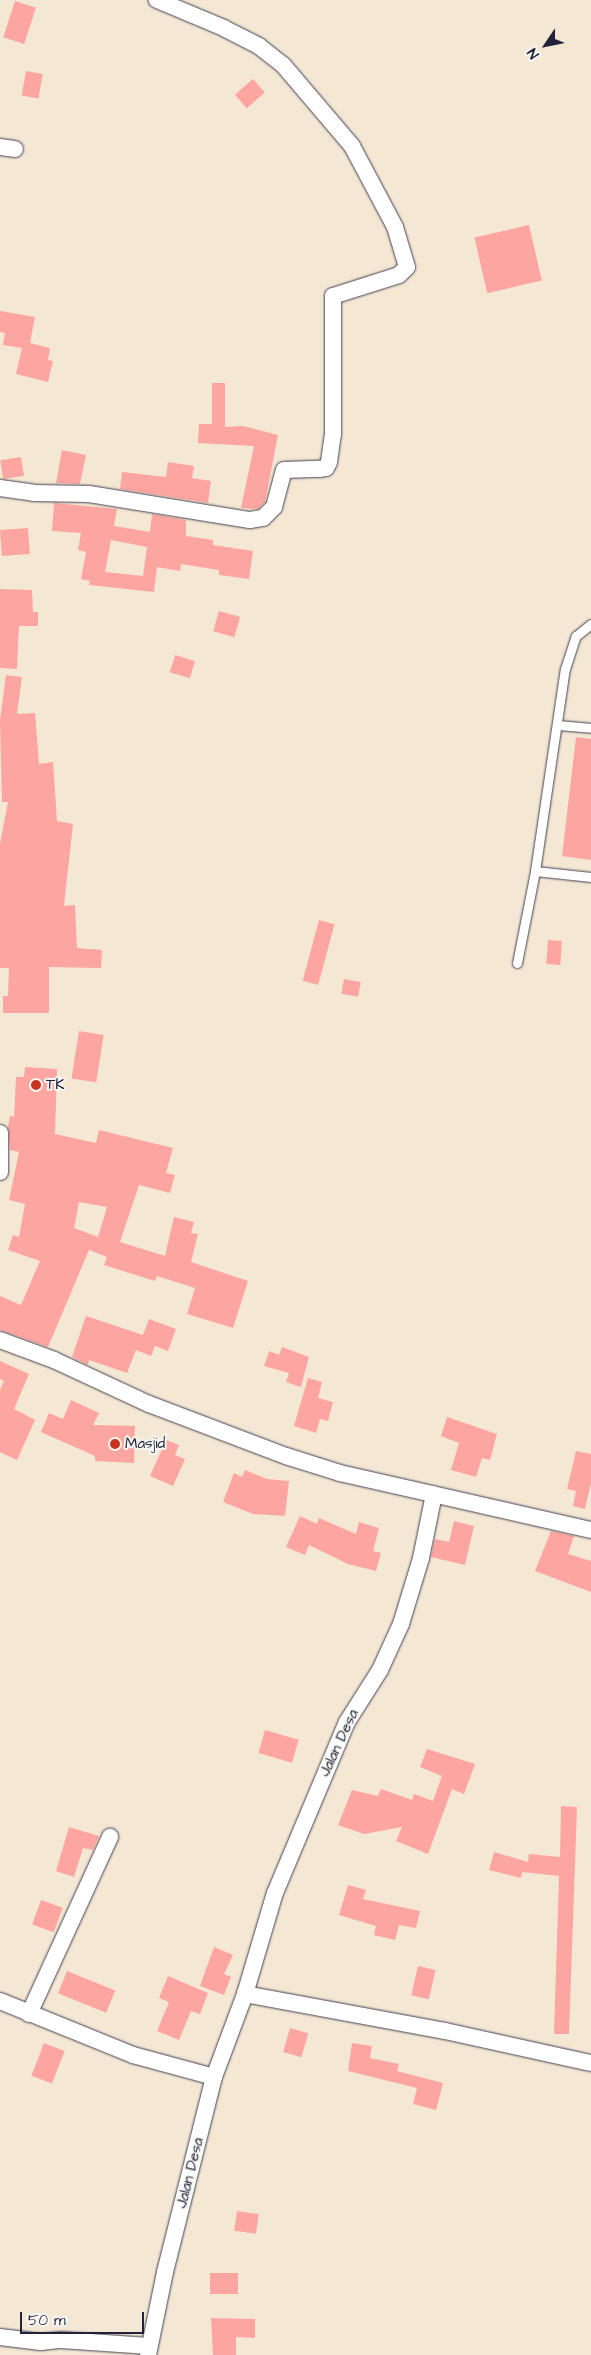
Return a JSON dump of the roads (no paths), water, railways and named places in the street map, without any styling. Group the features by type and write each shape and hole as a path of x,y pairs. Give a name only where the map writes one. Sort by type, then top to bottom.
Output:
{"street":[{"path":"0,488 34,493 89,494 250,520 263,518 274,506 284,470 326,468 329,462 333,434 333,296 399,275 407,267 396,227 352,146 284,65 259,46 224,28 158,0"},
{"path":"0,1133 0,1172"},
{"path":"0,1340 54,1360 149,1404 286,1456 340,1472 591,1530"},
{"name":"Jalan Desa","path":"148,2350 214,2077 245,1994 278,1884 347,1722 380,1670 401,1624 425,1543 434,1494"},
{"path":"29,2014 110,1837"},
{"path":"245,1994 414,2028 445,2031 591,2062"},
{"path":"0,2001 133,2055 214,2077"},
{"path":"0,2337 41,2342 61,2340 148,2350"}],"lane":[{"path":"517,963 535,871 565,669 571,648 582,629 591,624"},
{"path":"558,725 591,728"},
{"path":"535,871 591,877"}],"place":[{"name":"TK","path":"36,1085"},
{"name":"Masjid","path":"115,1444"}]}
